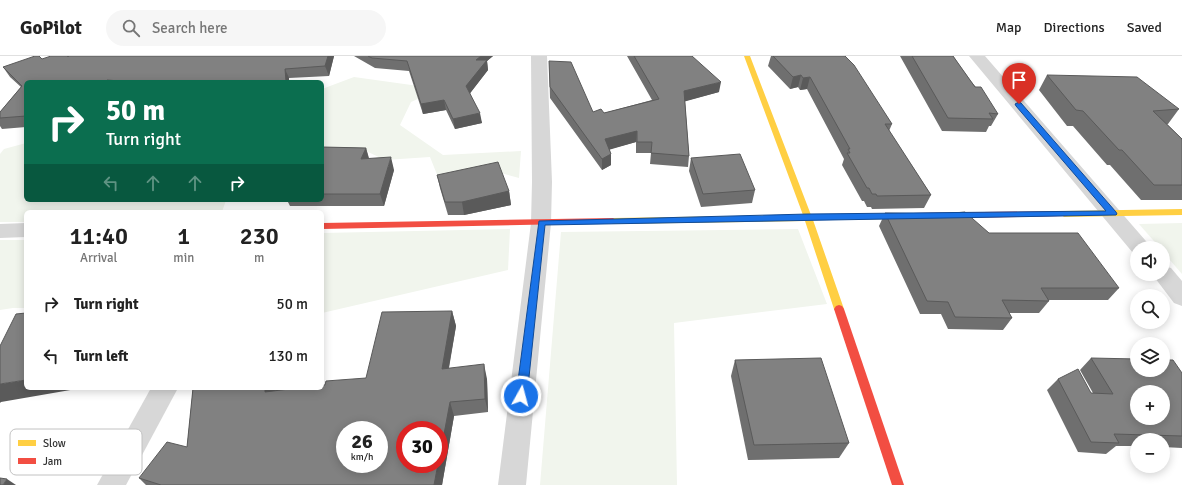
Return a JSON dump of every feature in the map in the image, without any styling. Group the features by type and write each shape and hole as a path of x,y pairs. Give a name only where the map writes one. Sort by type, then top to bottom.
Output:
{"street":[{"path":"512,485 542,223 539,56"},
{"path":"747,56 808,217 898,485"},
{"path":"977,56 1136,241"},
{"path":"324,226 1182,212"},
{"path":"0,230 24,230"},
{"path":"1169,281 1182,297"},
{"path":"142,429 164,390"},
{"path":"111,485 117,475"}],"shaded area":[{"path":"354,77 440,89 411,102 400,125 443,155 521,151 519,178 482,168 438,177 430,157 385,160 366,151 324,151 324,88"},
{"path":"24,144 24,202 225,202 223,210 24,210 24,222 0,222 0,154 4,149"},
{"path":"1182,223 1182,274 1170,260 1170,241 1154,241 1139,224"},
{"path":"510,229 508,270 324,313 324,233"},
{"path":"798,229 827,304 674,323 677,485 540,485 561,232"},
{"path":"0,240 24,240 24,308 0,310"}],"building":[{"path":"35,56 39,56 42,59 51,56 328,56 325,66 285,69 286,80 24,80 24,116 0,118 0,112 22,86 3,67"},
{"path":"368,56 481,56 476,60 487,60 466,86 480,113 453,119 444,100 421,104 407,61 372,58"},
{"path":"634,56 692,56 721,82 684,91 689,156 651,153 652,142 637,142 637,131 605,139 611,154 602,159 550,87 549,61 571,62 593,112 601,109 604,113 659,99"},
{"path":"773,56 845,56 854,65 892,124 885,124 931,195 877,196 876,194 872,194 847,153 850,153 848,149 850,149 810,77 803,78 801,75 793,77"},
{"path":"912,56 953,56 975,87 981,87 998,114 989,113 993,119 948,118"},
{"path":"1047,75 1137,77 1179,109 1153,111 1182,139 1182,185 1154,185 1083,111 1076,110"},
{"path":"324,147 366,148 361,159 391,157 380,194 324,194"},
{"path":"740,154 755,190 703,194 691,158"},
{"path":"498,162 509,191 462,202 445,202 437,175"},
{"path":"965,212 989,233 1078,233 1119,288 1041,288 1049,301 1002,300 1012,318 955,317 948,302 927,301 885,213 942,214"},
{"path":"452,311 442,369 484,364 485,399 450,402 446,421 396,421 396,473 436,473 434,485 161,485 139,478 167,442 187,447 193,390 265,390 265,392 281,390 324,390 326,381 366,378 382,312"},
{"path":"24,313 24,380 0,384 0,346 16,314"},
{"path":"821,358 849,443 754,445 735,360"},
{"path":"1091,358 1130,359 1130,377 1170,377 1170,360 1173,360 1182,373 1182,436 1170,436 1170,433 1114,434 1119,443 1091,442 1058,379 1078,369 1091,393 1113,394"},
{"path":"0,478 7,479 3,485 0,485"}],"traffic: slow":[{"path":"747,56 808,217 839,309"},
{"path":"1064,214 1182,212"},
{"path":"613,221 913,216"}],"traffic: jam":[{"path":"913,216 1064,214"},
{"path":"324,226 613,221"},
{"path":"839,309 898,485"}],"route":[{"path":"521,396 542,223 808,217 1113,214 1019,104"}]}
